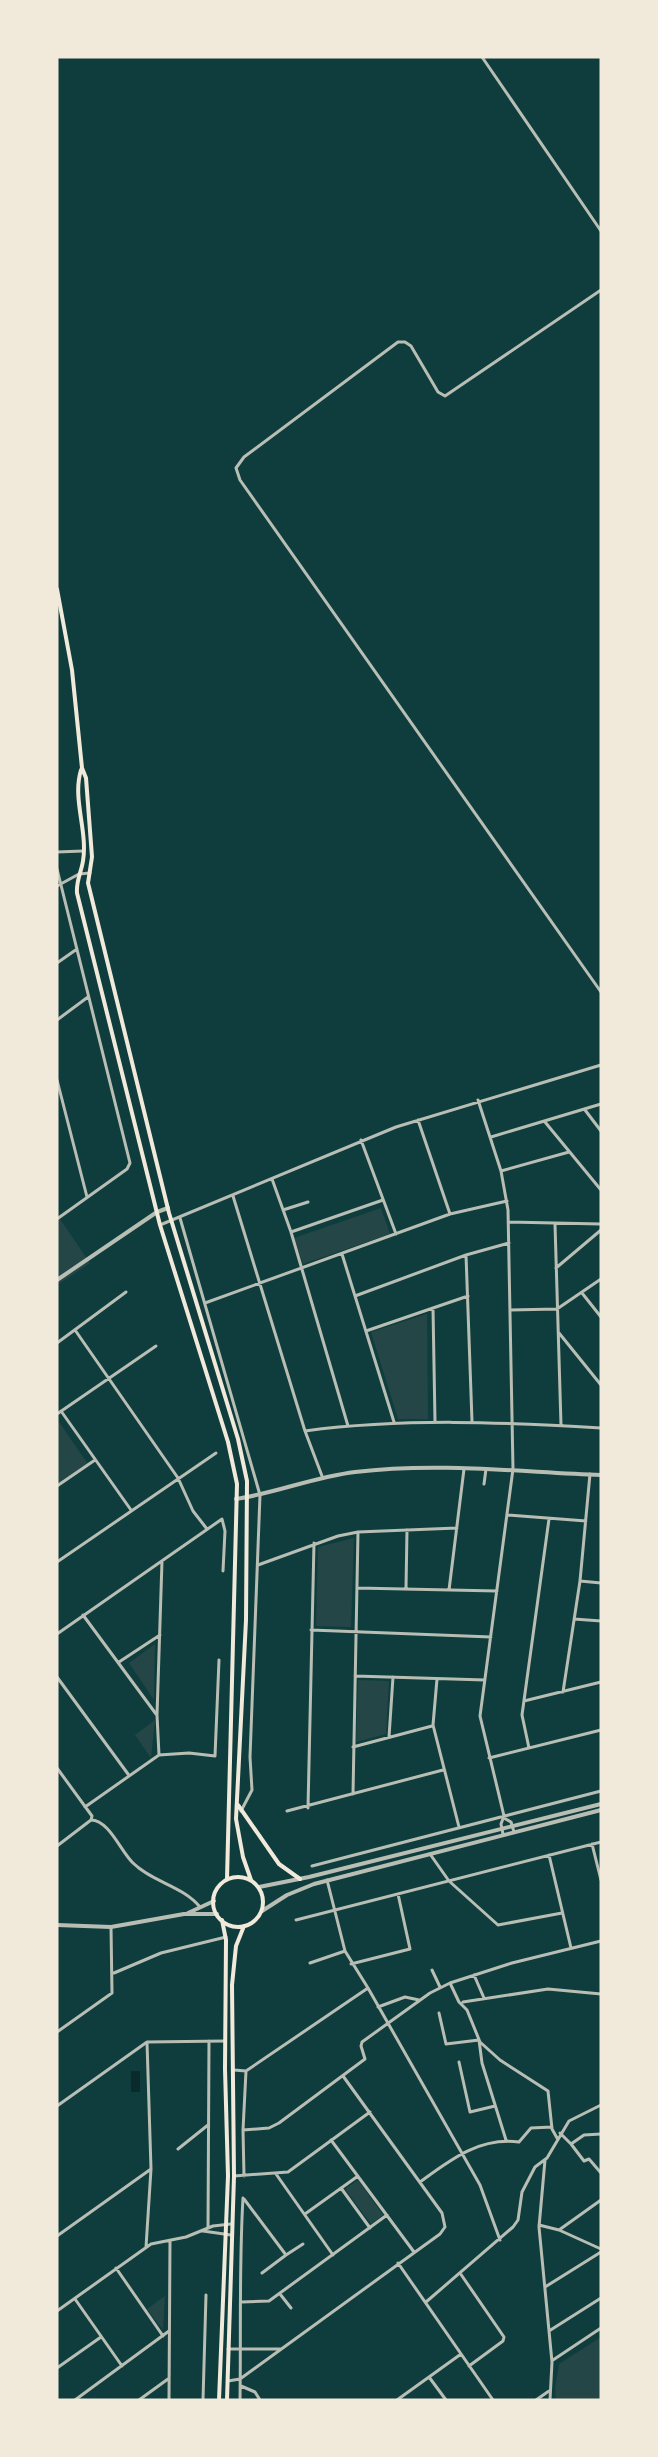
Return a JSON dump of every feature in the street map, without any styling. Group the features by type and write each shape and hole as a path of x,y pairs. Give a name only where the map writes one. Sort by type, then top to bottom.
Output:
{"main road":[{"path":"57,589 72,670 82,768 79,789 83,851 77,893 160,1225 228,1442 237,1484 228,1879"},
{"path":"82,768 86,778 92,850 91,893 168,1208 238,1439 246,1481 246,1620 237,1802 241,1849 251,1880"},
{"path":"237,1802 240,1811 279,1864 300,1879"},
{"path":"236,1877 251,1880 259,1887 263,1899 262,1911 257,1918 244,1926 229,1925 217,1914 214,1901 219,1886 228,1879 236,1877"},
{"path":"219,2400 228,2176 225,2041 226,1938 222,1920"},
{"path":"227,2400 234,2176 233,1965 236,1946 244,1926"}],"street":[{"path":"482,57 601,231"},
{"path":"601,290 445,396 438,392 411,346 405,342 398,342 244,457 236,468 240,480 327,605 601,992"},
{"path":"57,852 83,851"},
{"path":"57,869 59,885 130,1163 127,1169 58,1218 57,1213"},
{"path":"59,885 79,874 90,873"},
{"path":"57,963 77,949"},
{"path":"57,1020 88,997"},
{"path":"160,1225 361,1140 478,1100 601,1065"},
{"path":"57,1080 87,1198"},
{"path":"478,1100 501,1171 507,1201 509,1243 514,1421 513,1469 480,1724 504,1817 503,1834"},
{"path":"490,1138 601,1104"},
{"path":"585,1110 601,1131"},
{"path":"418,1120 450,1214"},
{"path":"544,1122 601,1190"},
{"path":"361,1140 396,1235"},
{"path":"501,1171 569,1152"},
{"path":"272,1179 291,1232 348,1426"},
{"path":"232,1196 305,1431 322,1476"},
{"path":"291,1232 383,1200"},
{"path":"205,1303 450,1214 507,1201"},
{"path":"283,1210 308,1202"},
{"path":"57,1280 157,1212 168,1208"},
{"path":"180,1218 260,1495 249,1757 252,1790 240,1811"},
{"path":"508,1222 601,1224"},
{"path":"555,1224 561,1425"},
{"path":"556,1268 601,1230"},
{"path":"355,1296 466,1255 509,1243"},
{"path":"342,1254 394,1422"},
{"path":"466,1255 472,1422"},
{"path":"510,1310 557,1309 601,1279"},
{"path":"57,1343 126,1292"},
{"path":"582,1293 601,1317"},
{"path":"366,1331 468,1296"},
{"path":"433,1308 435,1422"},
{"path":"75,1330 178,1478 194,1511 207,1529"},
{"path":"559,1333 601,1385"},
{"path":"57,1414 156,1346"},
{"path":"62,1411 131,1511"},
{"path":"305,1431 394,1422 514,1421 601,1428"},
{"path":"57,1562 216,1452"},
{"path":"57,1486 95,1460"},
{"path":"236,1499 260,1495 322,1476 394,1469 513,1469 601,1475"},
{"path":"449,1590 464,1469"},
{"path":"484,1484 486,1469"},
{"path":"563,1692 580,1581 590,1474"},
{"path":"508,1515 586,1521"},
{"path":"529,1748 522,1722 549,1519"},
{"path":"57,1634 207,1529 224,1520 224,1571"},
{"path":"257,1566 314,1543 358,1532 457,1528"},
{"path":"406,1530 406,1589"},
{"path":"353,1794 358,1532"},
{"path":"308,1808 314,1543"},
{"path":"159,1755 157,1715 162,1561"},
{"path":"580,1581 601,1582"},
{"path":"357,1588 497,1591"},
{"path":"83,1615 157,1715"},
{"path":"574,1619 601,1621"},
{"path":"311,1630 491,1636"},
{"path":"119,1662 160,1635"},
{"path":"85,1807 128,1774 159,1755 189,1753 215,1756 219,1660"},
{"path":"355,1676 485,1680"},
{"path":"57,1677 128,1774"},
{"path":"389,1737 393,1677"},
{"path":"437,1679 433,1725 442,1770 459,1827"},
{"path":"524,1701 601,1682"},
{"path":"353,1747 433,1725"},
{"path":"489,1758 601,1730"},
{"path":"57,1768 59,1775 85,1807 91,1820 101,1823 135,1866 191,1898 200,1907"},
{"path":"287,1811 308,1808 442,1770"},
{"path":"312,1866 601,1791"},
{"path":"259,1887 300,1879 601,1804"},
{"path":"262,1911 287,1895 327,1880 601,1810"},
{"path":"504,1817 514,1832"},
{"path":"57,1846 91,1820"},
{"path":"296,1920 601,1842"},
{"path":"592,1844 601,1880"},
{"path":"429,1853 449,1881 498,1925 562,1913"},
{"path":"549,1855 571,1948"},
{"path":"327,1880 345,1951 351,1965 368,1988 482,2189 500,2240"},
{"path":"351,1965 410,1949 398,1894"},
{"path":"184,1914 214,1901"},
{"path":"57,1925 111,1927 184,1914 217,1914"},
{"path":"57,2032 112,1993 114,1973 111,1927"},
{"path":"114,1973 170,1950 226,1938"},
{"path":"243,2130 269,2128 279,2124 366,2058 361,2046 362,2042 440,1987 474,1975 601,1941"},
{"path":"310,1963 345,1951"},
{"path":"432,1970 440,1987"},
{"path":"474,1975 484,1998"},
{"path":"450,1983 475,2026 506,2140"},
{"path":"232,2070 246,2071 368,1988"},
{"path":"462,2003 548,1989 601,1995"},
{"path":"378,2007 405,1997 420,2001"},
{"path":"439,2013 446,2044 478,2040 500,2060 548,2091 552,2127 557,2138"},
{"path":"208,2041 208,2228"},
{"path":"57,2106 147,2042 225,2041"},
{"path":"146,2247 151,2169 147,2042"},
{"path":"459,2062 470,2112 495,2106"},
{"path":"244,2176 243,2130 246,2071"},
{"path":"226,2381 240,2379 283,2349 440,2234 446,2224 442,2213 343,2076"},
{"path":"550,2400 552,2361 539,2225 545,2160 560,2133 572,2119 601,2105"},
{"path":"234,2176 288,2172 370,2112"},
{"path":"178,2149 208,2125"},
{"path":"420,2182 461,2152 506,2140 519,2142 531,2128 552,2127"},
{"path":"560,2133 584,2161 589,2159 601,2173"},
{"path":"571,2144 584,2135 601,2134"},
{"path":"332,2140 414,2252"},
{"path":"426,2302 517,2223 524,2189 535,2167 545,2160"},
{"path":"57,2236 151,2169"},
{"path":"276,2174 333,2255"},
{"path":"305,2214 358,2176"},
{"path":"341,2188 370,2228"},
{"path":"232,2197 243,2198 286,2255"},
{"path":"240,2400 242,2302 240,2252 243,2198"},
{"path":"559,2230 601,2200"},
{"path":"242,2302 265,2302 280,2294 387,2215"},
{"path":"57,2312 146,2247 208,2228 231,2224"},
{"path":"539,2225 559,2230 601,2250"},
{"path":"204,2231 231,2235"},
{"path":"169,2400 170,2241"},
{"path":"262,2273 303,2244"},
{"path":"545,2288 601,2250"},
{"path":"398,2263 493,2400"},
{"path":"116,2268 163,2336"},
{"path":"460,2273 504,2337 503,2341 469,2366"},
{"path":"280,2294 291,2308"},
{"path":"203,2400 206,2295"},
{"path":"548,2331 601,2298"},
{"path":"75,2299 122,2366"},
{"path":"552,2361 601,2328"},
{"path":"75,2400 169,2331"},
{"path":"57,2368 101,2337"},
{"path":"228,2349 283,2349"},
{"path":"398,2400 461,2354"},
{"path":"429,2377 446,2400"},
{"path":"139,2400 168,2379"},
{"path":"240,2385 255,2392 260,2400"},
{"path":"536,2400 549,2391"},
{"path":"484,2400 490,2396"}],"shaded area":[{"path":"381,1208 390,1234 303,1264 294,1238"},
{"path":"60,1219 90,1263 57,1285 57,1221"},
{"path":"427,1314 428,1419 398,1419 371,1332"},
{"path":"59,1422 88,1464 57,1485 57,1424"},
{"path":"354,1538 351,1627 316,1626 318,1547"},
{"path":"155,1644 154,1700 129,1663"},
{"path":"358,1680 389,1681 386,1734 356,1742"},
{"path":"155,1720 151,1758 135,1735"},
{"path":"131,2071 140,2071 140,2092 131,2092"},
{"path":"358,2180 383,2215 371,2224 345,2189"},
{"path":"165,2296 163,2330 147,2309"},
{"path":"601,2337 601,2400 556,2400 555,2388 559,2364"}]}
